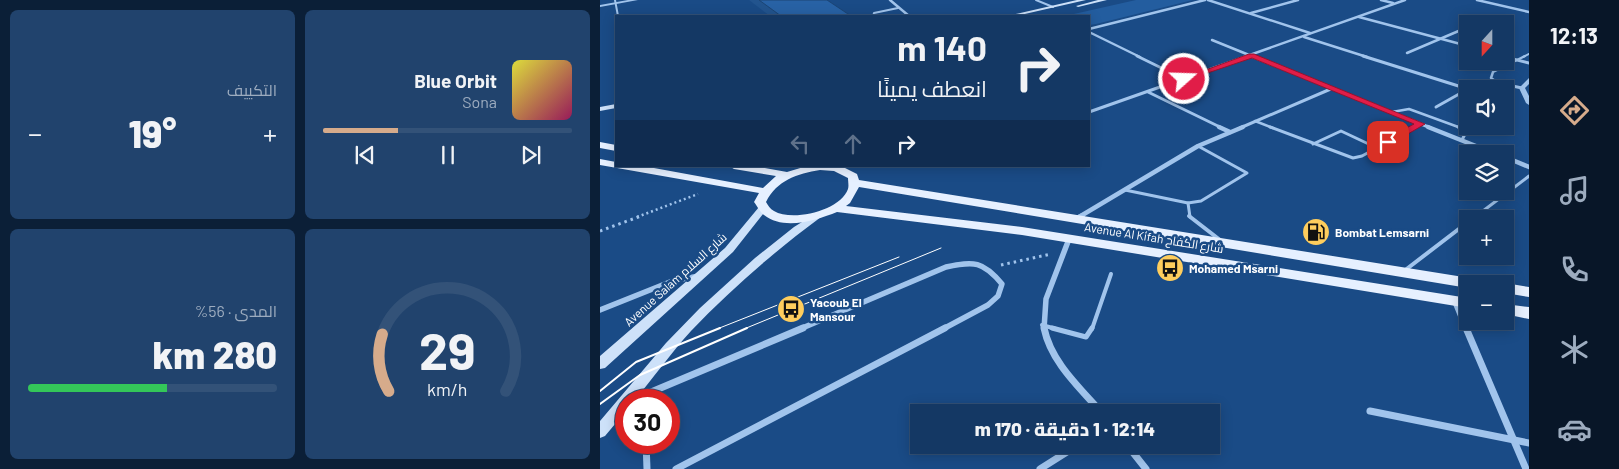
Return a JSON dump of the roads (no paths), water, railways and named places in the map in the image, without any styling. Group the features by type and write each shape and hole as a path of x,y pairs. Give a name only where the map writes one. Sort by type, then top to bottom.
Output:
{"main road":[{"path":"1015,15 1084,0"},
{"path":"1039,15 1105,0"},
{"path":"600,109 615,106"},
{"path":"600,145 615,148"},
{"path":"630,167 764,191"},
{"path":"740,167 786,175"},
{"path":"837,167 853,176 856,183 854,192 835,208 818,215 784,219 774,217 762,209 760,202 764,191 776,180 786,175 814,168 837,167"},
{"name":"Avenue Al Kifah شارع الكفاح","path":"856,183 1459,281"},
{"name":"Avenue Al Kifah شارع الكفاح","path":"835,208 1069,239 1459,302"},
{"name":"Avenue Salam شارع السلام","path":"600,364 736,243 762,209"},
{"path":"641,389 669,348 743,274 818,215"},
{"path":"1514,290 1529,292"},
{"path":"1514,310 1529,313"},
{"path":"600,431 615,416"}],"street":[{"path":"600,6 636,0"},
{"path":"890,0 908,15"},
{"path":"1090,31 1207,0 1311,34"},
{"path":"1251,14 1298,0"},
{"path":"1381,0 1394,4"},
{"path":"1090,112 1406,0"},
{"path":"1477,0 1529,12"},
{"path":"1358,16 1459,44"},
{"path":"1407,53 1459,31"},
{"path":"1090,32 1184,79"},
{"path":"1304,36 1459,86"},
{"path":"1212,40 1474,145"},
{"path":"1514,59 1529,63"},
{"path":"1522,88 1529,80"},
{"path":"1514,86 1522,88"},
{"path":"1075,219 1198,146 1333,88"},
{"path":"1522,88 1528,100"},
{"path":"1147,92 1230,132"},
{"path":"1436,107 1459,94"},
{"path":"1514,161 1529,167"},
{"path":"1069,239 1044,307 1042,325 1047,342 1059,362 1094,404"},
{"path":"654,389 946,267 970,261 985,265 991,269 1002,284 998,296 988,305 676,469"},
{"path":"600,310 675,280 700,276"},
{"path":"1472,330 1526,469"},
{"path":"1370,411 1529,443"},
{"path":"646,454 647,469"},
{"path":"1040,469 1064,454"},
{"path":"1134,454 1146,469"}],"lane":[{"path":"1036,0 1053,7"},
{"path":"616,2 618,15"},
{"path":"873,15 874,13 898,8"},
{"path":"1494,80 1491,78 1493,72 1529,54"},
{"path":"1392,112 1409,109 1467,130 1462,140"},
{"path":"1255,121 1353,158 1362,156 1375,147 1420,124"},
{"path":"1313,144 1341,131 1375,147"},
{"path":"1124,190 1188,203 1201,201 1247,173 1198,146"},
{"path":"1484,210 1529,176"},
{"path":"1188,203 1190,216 1223,243"},
{"path":"1402,272 1459,229"},
{"path":"1042,325 1086,337 1091,332 1111,274"}],"tram line":[{"path":"744,329 941,248"},
{"path":"717,329 899,257"},
{"path":"600,391 636,362 720,328"},
{"path":"600,404 640,375 747,328"}],"place":[{"name":"Bombat Lemsarni","path":"1316,232"},
{"name":"Mohamed Msarni","path":"1170,268"},
{"name":"Yacoub El Mansour","path":"791,309"}]}
